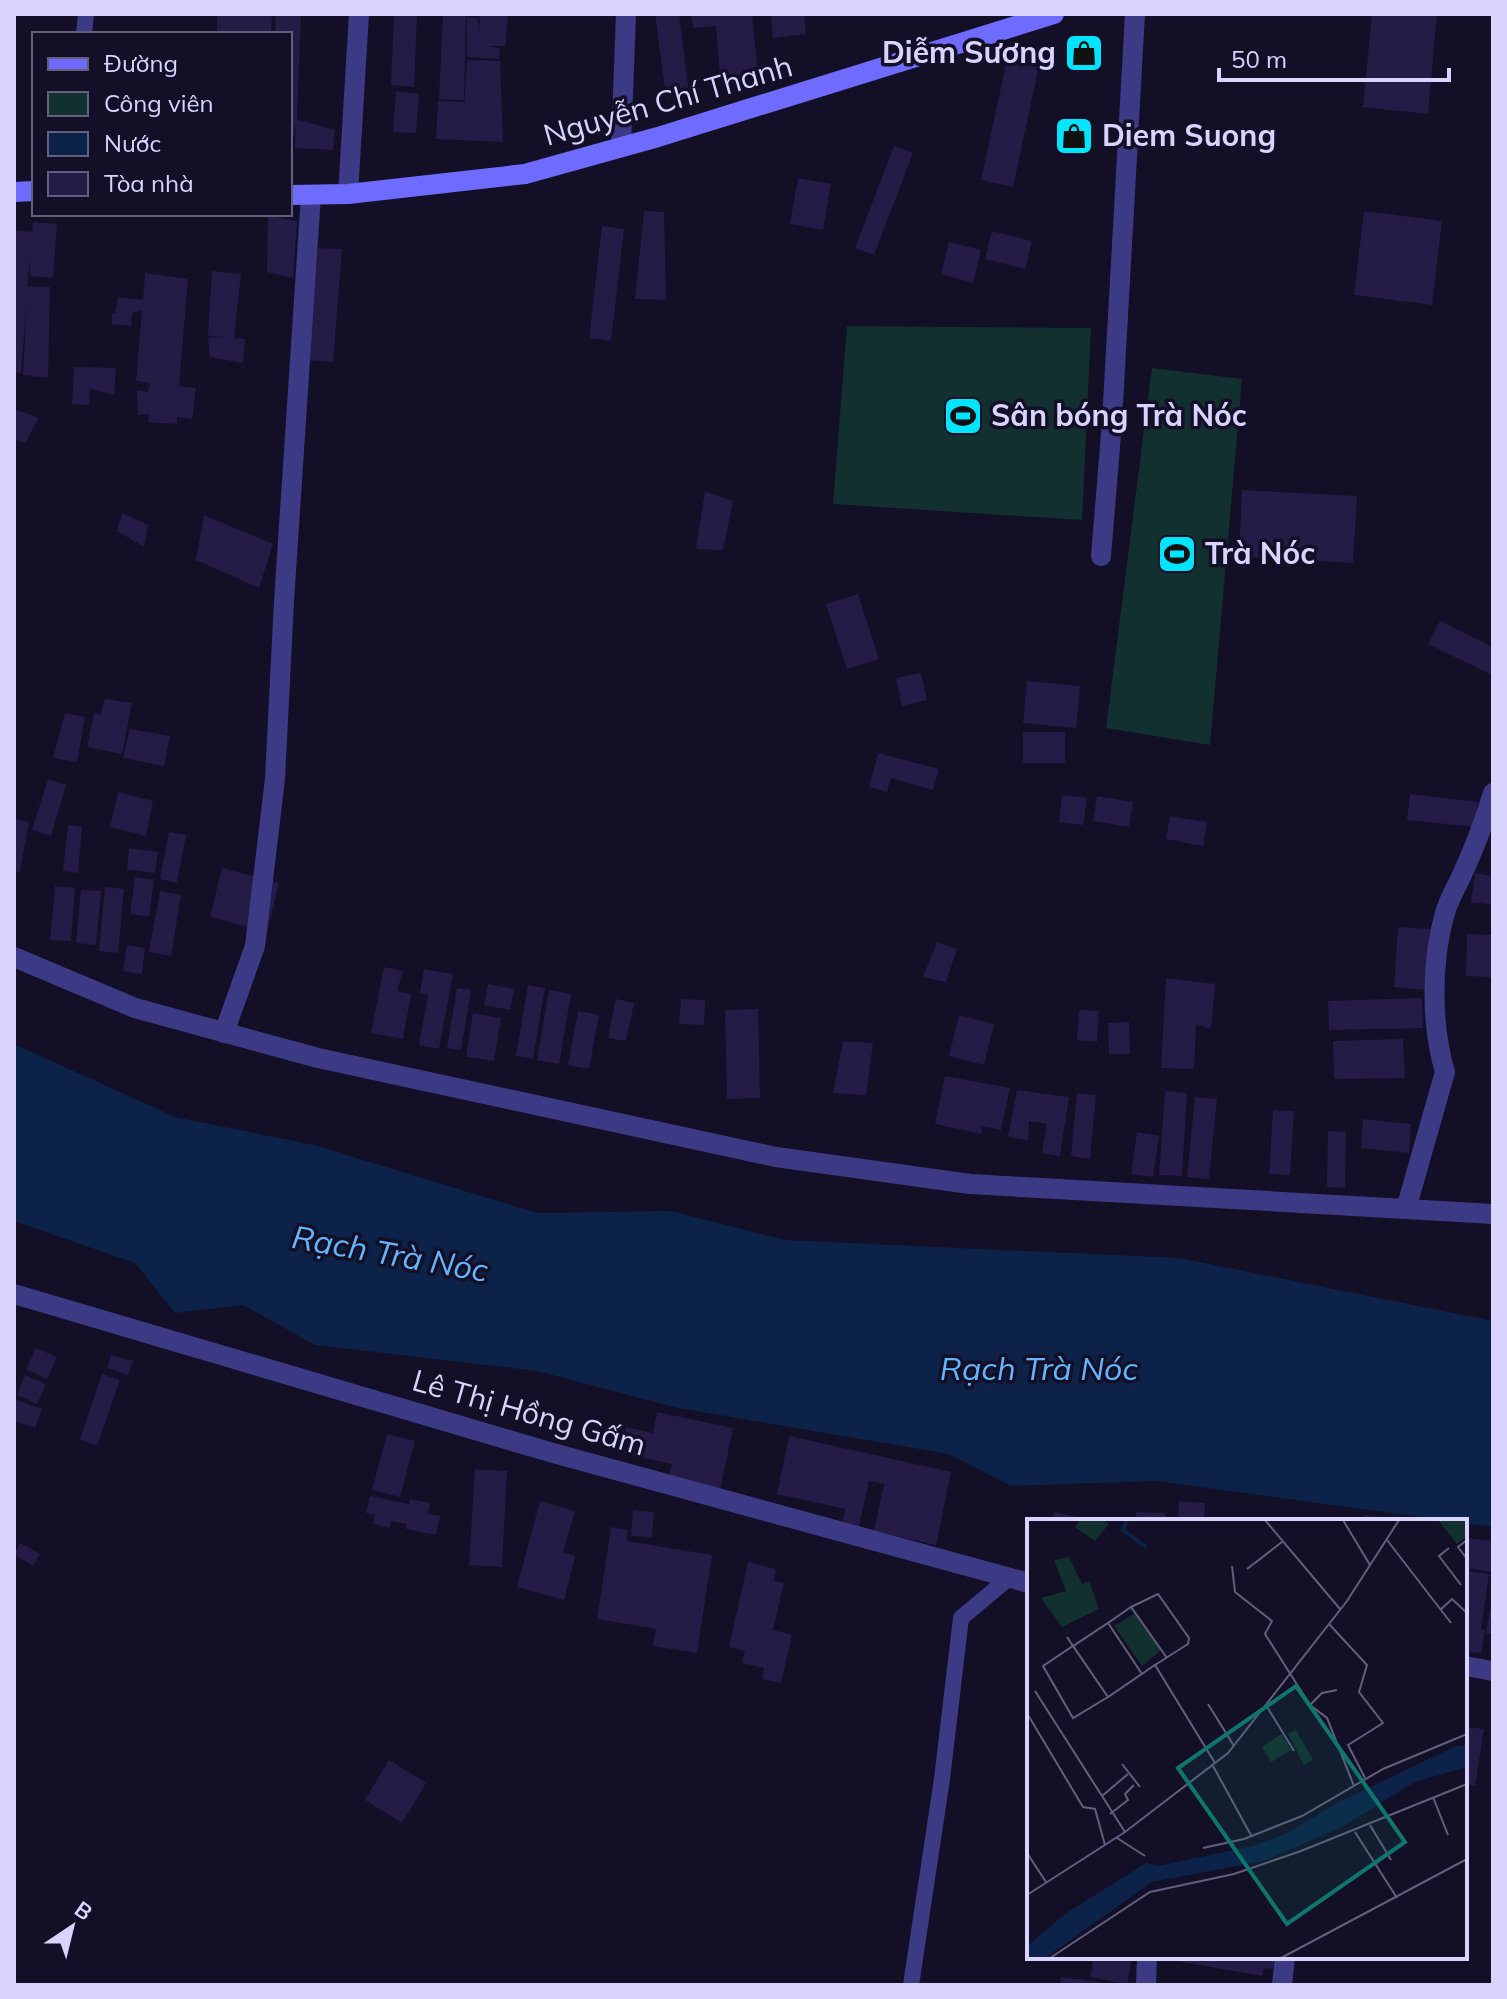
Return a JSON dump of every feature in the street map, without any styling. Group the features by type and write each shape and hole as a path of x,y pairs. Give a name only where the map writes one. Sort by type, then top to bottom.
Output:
{"main road":[{"name":"Nguyễn Chí Thanh","path":"300,195 348,194 525,174 658,137 1054,14"}],"street":[{"path":"348,194 359,14"},
{"path":"621,147 626,14"},
{"path":"1101,556 1113,406 1135,14"},
{"path":"224,1033 255,946 275,779 300,195"},
{"path":"1406,1209 1445,1072 1439,1053 1434,1003 1438,948 1445,912 1478,840 1493,793"},
{"path":"14,957 135,1008 318,1058 776,1157 970,1184 1493,1214"},
{"name":"Lê Thị Hồng Gấm","path":"14,1294 553,1453 1019,1580"},
{"path":"1467,1666 1493,1671"},
{"path":"1146,1985 1147,1959"},
{"path":"1282,1985 1285,1959"}],"lane":[{"path":"911,1985 942,1779 961,1618 1019,1580"}],"green space":[{"name":"Sân bóng Trà Nóc","path":"847,326 1091,328 1082,520 833,504"},
{"name":"Trà Nóc","path":"1152,368 1242,379 1210,745 1106,728"}],"water":[{"name":"Rạch Trà Nóc","path":"14,1044 175,1117 314,1145 537,1213 671,1211 785,1240 1179,1258 1493,1321 1493,1527 1467,1523 1467,1519 1435,1519 1156,1481 1011,1486 949,1454 678,1408 537,1371 315,1345 243,1305 175,1313 135,1263 14,1221"}],"building":[{"path":"217,14 272,14 271,32 217,32"},
{"path":"276,14 301,15 297,116 292,145 292,32 275,32"},
{"path":"394,14 417,14 414,87 391,85"},
{"path":"443,14 466,14 464,100 439,99"},
{"path":"480,14 508,14 505,46 485,46 500,48 499,59 467,57 467,17 478,18 479,34"},
{"path":"655,14 679,14 689,94 666,97"},
{"path":"691,14 752,14 758,73 720,76 716,26 693,28"},
{"path":"771,14 804,14 806,34 773,38"},
{"path":"1372,14 1437,14 1428,114 1363,107"},
{"path":"1009,50 1041,57 1013,187 981,180"},
{"path":"467,60 500,61 503,142 436,139 438,101 464,102 464,108"},
{"path":"396,91 419,94 416,133 393,132"},
{"path":"296,119 335,130 333,150 295,148"},
{"path":"894,146 913,153 874,255 855,248"},
{"path":"798,178 831,184 823,230 790,224"},
{"path":"644,211 664,212 666,300 635,299"},
{"path":"1364,211 1442,221 1432,305 1354,295"},
{"path":"268,216 297,221 293,278 267,272"},
{"path":"33,222 57,224 53,278 30,276 30,258 27,286 50,287 48,378 23,375 27,300 21,373 14,372 14,230 32,232"},
{"path":"602,226 624,229 611,341 589,338"},
{"path":"992,231 1032,241 1025,269 985,259"},
{"path":"949,242 981,250 973,283 941,274"},
{"path":"318,248 342,249 333,362 309,360"},
{"path":"212,271 241,274 234,338 245,339 243,363 210,357 208,338 225,337 208,336"},
{"path":"145,273 188,279 179,386 196,388 192,419 177,417 177,424 148,422 149,414 138,415 137,390 148,392 150,383 136,381 142,311 132,313 131,326 112,324 118,297 143,300"},
{"path":"74,367 116,368 114,395 90,389 89,405 72,404"},
{"path":"14,409 39,418 25,443 14,439"},
{"path":"1242,490 1357,496 1353,563 1239,556"},
{"path":"705,491 733,501 723,550 696,549"},
{"path":"122,513 148,525 144,547 117,531"},
{"path":"204,515 273,544 259,588 196,560"},
{"path":"858,594 879,659 847,669 826,604"},
{"path":"1440,621 1493,647 1490,674 1428,644"},
{"path":"921,673 927,700 902,706 896,678"},
{"path":"1027,681 1080,686 1076,728 1023,723"},
{"path":"105,699 132,703 122,754 87,747 94,713 100,715"},
{"path":"65,713 85,717 77,762 53,758"},
{"path":"130,729 170,736 164,766 123,758"},
{"path":"1023,732 1065,732 1065,763 1023,763"},
{"path":"878,753 939,769 933,790 891,778 887,792 869,787"},
{"path":"48,779 66,785 51,836 32,830"},
{"path":"118,792 153,801 146,836 110,827"},
{"path":"1410,794 1478,802 1475,827 1407,820"},
{"path":"1062,795 1087,798 1083,825 1059,822"},
{"path":"1097,796 1133,802 1129,827 1093,821"},
{"path":"1170,816 1207,822 1203,846 1166,839"},
{"path":"14,819 29,822 20,872 14,871"},
{"path":"68,825 82,827 78,873 63,871"},
{"path":"169,832 186,835 177,883 160,879"},
{"path":"129,848 158,852 155,873 127,869"},
{"path":"222,868 279,883 267,932 210,917"},
{"path":"1475,873 1493,876 1493,905 1471,902"},
{"path":"135,877 154,880 149,917 130,914"},
{"path":"55,886 75,888 71,941 50,940"},
{"path":"105,887 124,889 118,953 99,951"},
{"path":"81,890 101,891 96,945 76,943"},
{"path":"160,891 181,895 171,956 149,952"},
{"path":"1398,927 1430,929 1425,990 1394,987"},
{"path":"1467,934 1493,935 1493,977 1466,976"},
{"path":"937,942 957,949 946,982 923,977"},
{"path":"127,945 145,948 142,974 123,971"},
{"path":"384,967 403,971 397,991 411,994 403,1039 371,1033"},
{"path":"424,969 453,974 439,1049 419,1045 428,995 420,993"},
{"path":"1166,978 1215,984 1211,1029 1196,1024 1194,1069 1161,1068"},
{"path":"488,984 514,989 510,1010 484,1005"},
{"path":"528,985 545,988 533,1059 516,1056"},
{"path":"457,988 471,990 461,1050 447,1048"},
{"path":"549,990 571,994 559,1064 537,1060"},
{"path":"1422,998 1423,1028 1329,1030 1328,1001"},
{"path":"616,999 634,1003 626,1041 608,1038"},
{"path":"681,999 705,1000 704,1025 679,1024"},
{"path":"758,1009 760,1098 727,1099 725,1010"},
{"path":"1079,1010 1099,1011 1097,1042 1077,1040"},
{"path":"578,1011 599,1015 589,1069 568,1065"},
{"path":"473,1013 501,1018 494,1061 466,1057"},
{"path":"959,1015 994,1024 984,1065 949,1056"},
{"path":"1129,1022 1130,1054 1109,1054 1108,1023"},
{"path":"1403,1039 1405,1078 1334,1079 1333,1041"},
{"path":"843,1041 873,1043 866,1095 833,1093"},
{"path":"945,1076 1010,1088 1001,1130 981,1126 982,1134 935,1124"},
{"path":"1017,1090 1069,1097 1060,1156 1042,1153 1047,1124 1029,1121 1028,1140 1008,1137"},
{"path":"1165,1091 1187,1093 1182,1176 1159,1175"},
{"path":"1077,1093 1096,1095 1090,1159 1071,1156"},
{"path":"1195,1097 1217,1099 1209,1179 1187,1177"},
{"path":"1273,1110 1294,1111 1290,1175 1269,1174"},
{"path":"1363,1119 1411,1124 1409,1153 1361,1148"},
{"path":"1328,1131 1346,1132 1345,1188 1327,1187"},
{"path":"1137,1132 1159,1136 1153,1177 1131,1174"},
{"path":"36,1348 57,1357 47,1379 26,1369"},
{"path":"111,1355 133,1361 128,1375 107,1368"},
{"path":"102,1374 120,1380 97,1446 80,1439"},
{"path":"25,1375 46,1384 37,1404 17,1395"},
{"path":"14,1399 42,1409 35,1428 14,1421"},
{"path":"657,1412 733,1428 720,1491 668,1480 672,1464 621,1453 626,1427 653,1433"},
{"path":"387,1434 415,1441 400,1497 372,1490"},
{"path":"789,1436 951,1472 936,1545 874,1531 884,1484 869,1481 858,1531 842,1527 845,1509 777,1494"},
{"path":"475,1469 507,1471 502,1567 469,1565"},
{"path":"370,1496 409,1504 410,1499 430,1503 428,1514 440,1516 436,1535 406,1529 407,1524 391,1521 389,1528 373,1524 375,1515 366,1513"},
{"path":"540,1501 575,1511 563,1552 575,1556 564,1600 517,1587"},
{"path":"1179,1501 1205,1503 1204,1519 1178,1519"},
{"path":"633,1510 654,1512 652,1537 631,1536"},
{"path":"1054,1512 1086,1519 1052,1519"},
{"path":"1136,1512 1165,1513 1165,1519 1136,1519"},
{"path":"1364,1515 1389,1518 1389,1519 1364,1519"},
{"path":"611,1527 628,1530 627,1541 712,1555 697,1653 653,1646 656,1629 597,1619"},
{"path":"1468,1538 1493,1541 1492,1572 1467,1568"},
{"path":"20,1543 40,1554 33,1566 14,1555"},
{"path":"748,1562 776,1569 774,1581 784,1583 773,1630 792,1635 781,1683 762,1679 764,1668 742,1663 745,1651 729,1647"},
{"path":"1467,1571 1489,1574 1481,1629 1485,1630 1481,1653 1467,1651"},
{"path":"1493,1604 1493,1634 1486,1633"},
{"path":"1467,1727 1484,1729 1475,1786 1467,1784"},
{"path":"389,1760 426,1783 402,1823 365,1800"},
{"path":"1094,1959 1132,1959 1127,1984 1090,1977"},
{"path":"1166,1959 1275,1959 1273,1969 1264,1968 1262,1976"},
{"path":"1061,1977 1104,1983 1104,1985 1060,1985"}],"place":[{"name":"Diễm Sương","path":"1084,53"},
{"name":"Diem Suong","path":"1074,136"},
{"name":"Sân bóng Trà Nóc","path":"963,416"},
{"name":"Trà Nóc","path":"1177,554"}]}
